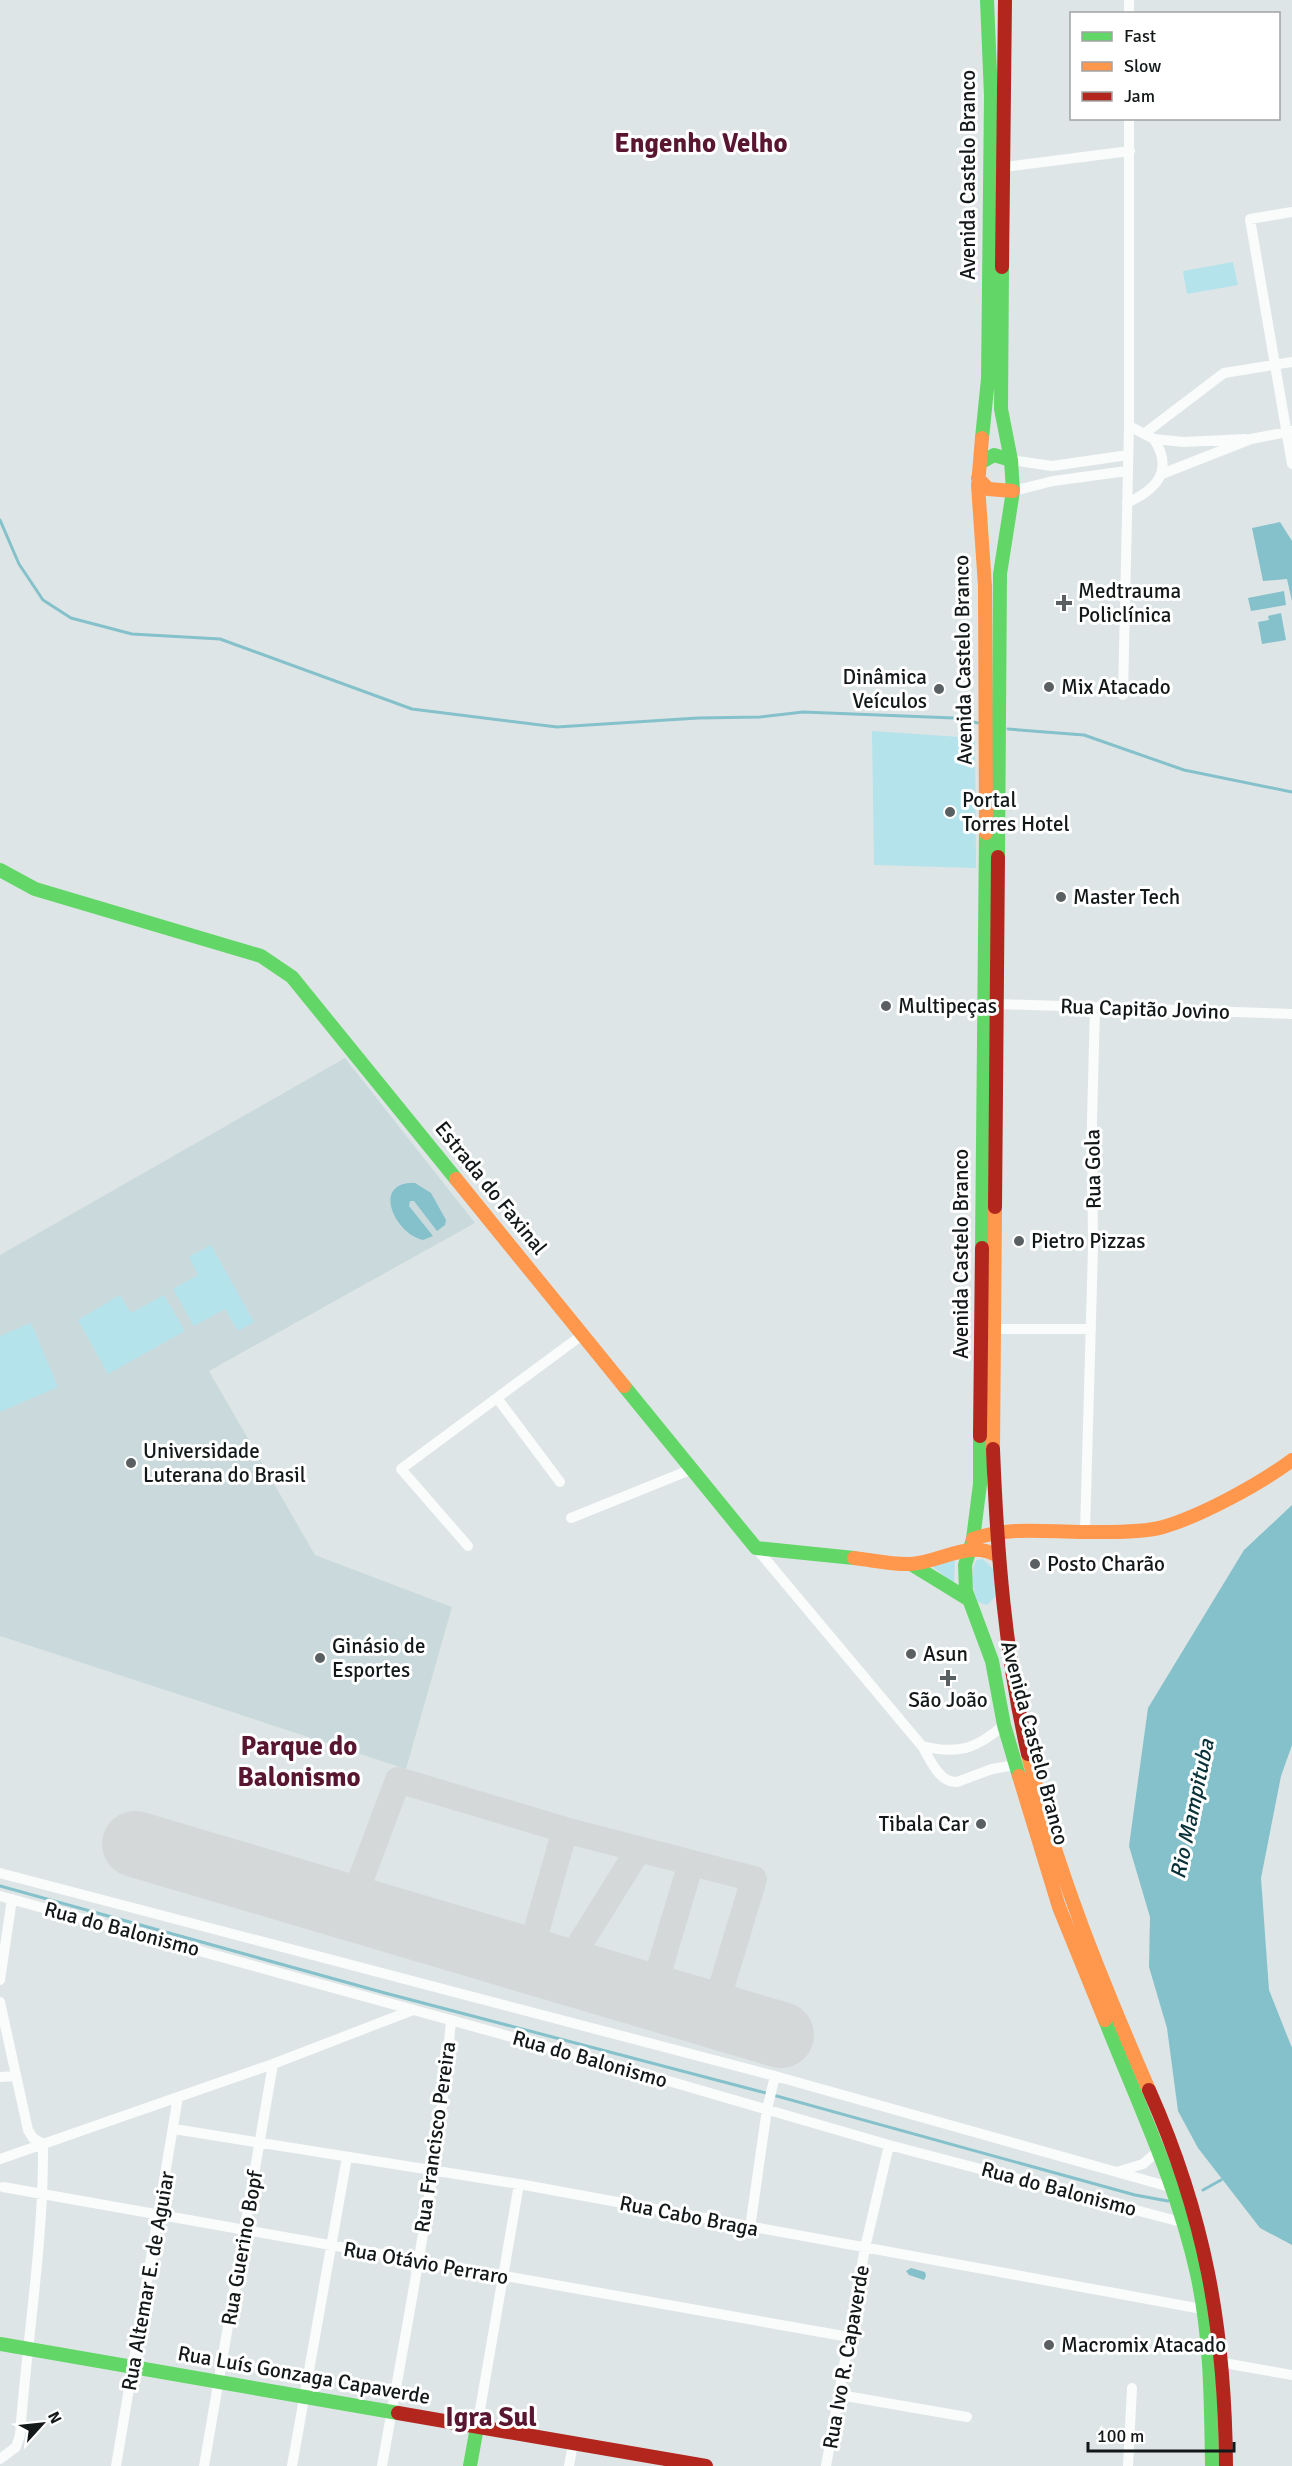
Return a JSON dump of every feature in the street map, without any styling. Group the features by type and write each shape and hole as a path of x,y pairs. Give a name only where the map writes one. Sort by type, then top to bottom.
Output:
{"main road":[{"name":"Avenida Castelo Branco","path":"987,0 991,96 988,378 978,478 985,586 987,733 980,1484 964,1579 970,1603 992,1661 1004,1725 1059,1907 1158,2151 1197,2274 1220,2446 1226,2466"},
{"name":"Avenida Castelo Branco","path":"1005,0 1000,409 1011,460 1012,490 1000,574 993,1441 998,1556 1020,1716 1050,1834 1074,1905 1187,2183 1211,2272 1224,2363 1220,2446 1212,2466"},
{"path":"980,463 994,455 1011,460"},
{"path":"978,478 980,484 989,490 1012,490"},
{"name":"Estrada do Faxinal","path":"0,870 35,889 261,956 277,964 292,977 690,1470 756,1548"},
{"path":"756,1548 911,1564 971,1544 997,1531 1032,1529 1085,1532 1161,1528 1178,1522 1275,1473 1292,1460"},
{"path":"971,1544 998,1556"},
{"path":"911,1564 970,1603 979,1614 988,1616 998,1614 1004,1606"},
{"name":"Rua Luís Gonzaga Capaverde","path":"0,2344 706,2466"},
{"path":"470,2466 477,2427"}],"street":[{"path":"1123,695 1129,426 1130,120"},
{"path":"1004,167 1130,150"},
{"path":"1292,212 1250,219 1274,365 1289,432 1292,464"},
{"path":"1149,436 1224,373 1292,362"},
{"path":"1129,426 1149,436 1184,442 1251,439 1289,432"},
{"path":"1127,503 1148,493 1162,474 1163,462 1149,436"},
{"path":"1162,474 1251,439"},
{"path":"1011,460 1052,466 1128,455"},
{"path":"1052,466 1053,481"},
{"path":"1012,490 1053,481 1127,471"},
{"name":"Rua Capitão Jovino","path":"998,1004 1292,1014"},
{"name":"Rua Gola","path":"1085,1532 1091,1329 1095,1008"},
{"path":"994,1329 1091,1329"},
{"path":"468,1546 401,1469 582,1335"},
{"path":"497,1398 560,1482"},
{"path":"571,1518 690,1470"},
{"path":"756,1548 922,1746 941,1776 951,1782 992,1769 1015,1765"},
{"path":"922,1746 957,1751 981,1742 1004,1725"},
{"name":"Rua do Balonismo","path":"0,1873 1170,2187"},
{"name":"Rua do Balonismo","path":"0,1896 768,2106 889,2145 1181,2222"},
{"path":"0,1980 1,1952 12,1899"},
{"path":"0,2002 28,2130 33,2138 43,2144"},
{"path":"0,2159 273,2064 413,2010"},
{"name":"Rua Francisco Pereira","path":"382,2466 444,2102 451,2020"},
{"name":"Rua Guerino Bopf","path":"204,2466 273,2064"},
{"path":"0,2077 16,2076"},
{"path":"750,2228 768,2106 774,2081"},
{"name":"Rua Altemar E. de Aguiar","path":"116,2466 178,2097"},
{"name":"Rua Cabo Braga","path":"174,2129 261,2141 519,2184 1202,2309"},
{"path":"0,2459 16,2447 20,2435 26,2348 44,2195 43,2144"},
{"name":"Rua Ivo R. Capaverde","path":"826,2466 865,2248 889,2145"},
{"name":"Rua do Balonismo","path":"1116,2172 1143,2164 1158,2151"},
{"path":"292,2466 347,2157"},
{"path":"477,2427 519,2184"},
{"name":"Rua Otávio Perraro","path":"3,2187 849,2337"},
{"path":"1224,2363 1292,2375"},
{"path":"1128,2466 1132,2388"},
{"path":"840,2395 967,2417"},
{"path":"569,2466 573,2443"}],"shaded area":[{"path":"1233,262 1238,285 1187,294 1183,271"},
{"path":"872,731 975,738 976,868 874,865"},
{"name":"Universidade Luterana do Brasil","path":"345,1058 475,1223 209,1371 315,1555 452,1607 406,1769 0,1636 0,1255"},
{"path":"211,1245 254,1322 238,1331 225,1309 194,1326 173,1289 198,1275 189,1257"},
{"path":"120,1295 131,1313 164,1295 185,1331 108,1374 78,1320"},
{"path":"31,1323 58,1387 0,1412 0,1336"},
{"path":"955,1557 954,1583 930,1565"},
{"path":"983,1559 993,1569 995,1597 987,1605 978,1602 973,1581 975,1564 977,1560"}],"water":[{"path":"1280,522 1292,541 1292,601 1287,579 1263,581 1252,528"},
{"path":"1284,591 1286,605 1251,611 1248,598"},
{"path":"1281,613 1286,640 1262,644 1258,622 1269,620 1268,616"},
{"path":"415,1183 431,1193 446,1220 445,1225 437,1231 414,1201 410,1201 409,1206 433,1236 423,1240 403,1228 392,1208 391,1199 394,1190 402,1185"},
{"name":"Rio Mampituba","path":"1292,1505 1292,1745 1281,1776 1261,1878 1269,1990 1292,2048 1292,2245 1260,2228 1198,2148 1178,2111 1167,2028 1149,1967 1150,1917 1129,1846 1148,1708 1244,1550"},
{"path":"911,2268 925,2272 924,2280 909,2275 906,2271"}],"waterway":[{"path":"0,520 19,564 43,600 71,618 132,634 220,639 412,709 557,727 698,718 760,717 803,712 954,718 978,723"},
{"path":"1008,729 1084,735 1184,770 1292,792"},
{"path":"0,1886 385,1993 762,2092 1135,2195 1168,2201"},
{"path":"1203,2190 1221,2180"}],"taxiway":[{"path":"350,1908 398,1780 565,1830 754,1879 713,2015"},
{"path":"528,1960 565,1830"},
{"path":"563,1971 639,1849"},
{"path":"651,1997 691,1863"}],"runway":[{"path":"135,1844 781,2035"}],"traffic: fast":[{"path":"982,438 988,379 991,96 987,0"},
{"path":"998,857 1000,574 1013,491 1011,460 1001,409 1002,267"},
{"path":"980,463 994,455 1011,460"},
{"path":"982,1248 986,833"},
{"path":"0,870 35,889 261,956 292,977 456,1179"},
{"path":"624,1386 756,1548 854,1558"},
{"path":"980,1436 980,1484 973,1539 965,1565 966,1591 992,1661 1004,1725 1019,1776"},
{"path":"911,1564 968,1599"},
{"path":"1105,2020 1168,2177 1197,2274 1208,2346 1212,2466"},
{"path":"0,2344 398,2413"},
{"path":"470,2466 477,2427"}],"traffic: slow":[{"path":"982,438 978,485 985,586 986,833"},
{"path":"978,478 988,489 1013,491"},
{"path":"456,1179 624,1386"},
{"path":"993,1449 995,1207"},
{"path":"973,1539 1015,1531 1125,1532 1163,1527 1230,1498 1292,1460"},
{"path":"854,1558 911,1564 966,1551 987,1551 998,1556"},
{"path":"1028,1754 1052,1840 1081,1925 1149,2090"},
{"path":"1019,1776 1059,1907 1105,2020"}],"traffic: jam":[{"path":"1002,267 1005,0"},
{"path":"995,1207 998,857"},
{"path":"980,1436 982,1248"},
{"path":"993,1449 1003,1602 1013,1678 1028,1754"},
{"path":"1149,2090 1185,2182 1208,2274 1221,2367 1226,2466"},
{"path":"398,2413 706,2466"}],"place":[{"name":"Medtrauma Policlínica","path":"1064,603"},
{"name":"Mix Atacado","path":"1049,687"},
{"name":"Dinâmica Veículos","path":"939,689"},
{"name":"Portal Torres Hotel","path":"950,812"},
{"name":"Master Tech","path":"1061,897"},
{"name":"Multipeças","path":"886,1006"},
{"name":"Pietro Pizzas","path":"1019,1241"},
{"name":"Universidade Luterana do Brasil","path":"131,1463"},
{"name":"Posto Charão","path":"1035,1564"},
{"name":"Asun","path":"911,1654"},
{"name":"Ginásio de Esportes","path":"320,1658"},
{"name":"São João","path":"948,1678"},
{"name":"Tibala Car","path":"981,1824"},
{"name":"Macromix Atacado","path":"1049,2345"}],"district":[{"name":"Engenho Velho","path":"701,143"},
{"name":"Parque do Balonismo","path":"299,1762"},
{"name":"Igra Sul","path":"491,2417"}]}
